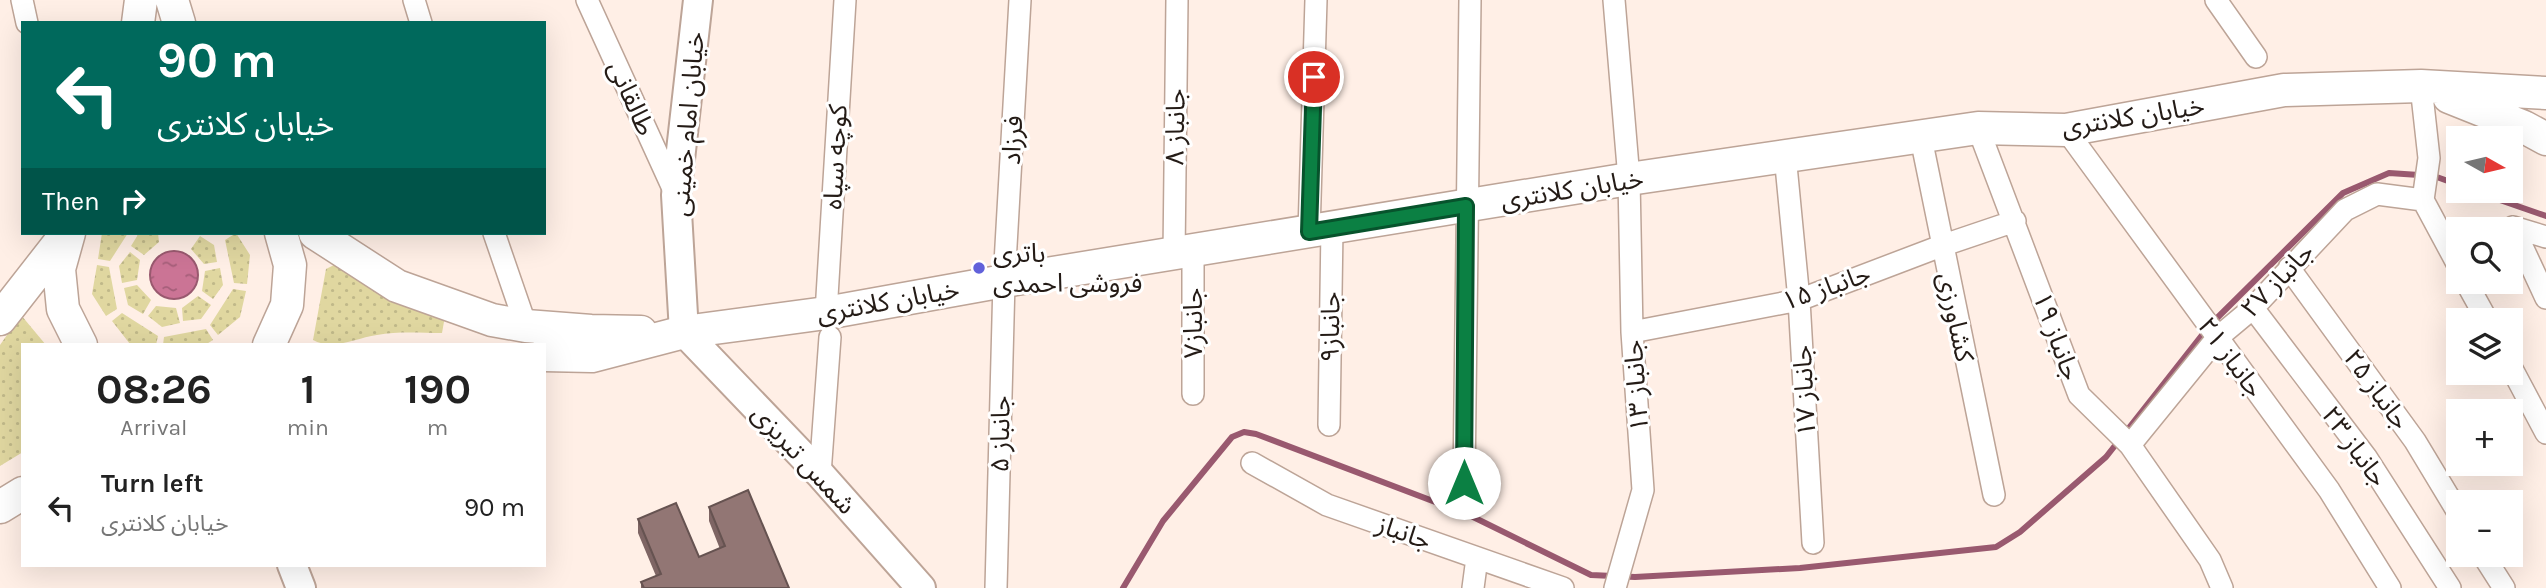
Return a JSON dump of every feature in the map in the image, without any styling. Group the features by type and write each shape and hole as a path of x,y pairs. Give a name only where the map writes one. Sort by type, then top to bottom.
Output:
{"main road":[{"path":"138,21 141,0"},
{"path":"172,0 178,21"},
{"name":"خیابان کلانتری","path":"319,235 397,286 492,320 526,327 684,332 828,325 1004,281 1629,179 1978,128 2066,131 2284,90 2421,86 2546,93"},
{"name":"خیابان کلانتری","path":"2421,86 2525,127 2546,139"},
{"path":"1,313 66,235"},
{"path":"68,235 59,269 63,309 79,343"},
{"path":"269,343 287,305 290,265 282,235"},
{"name":"خیابان کلانتری","path":"546,355 592,356 684,332"},
{"path":"0,506 21,494"}],"street":[{"path":"22,0 27,21"},
{"path":"414,0 420,21"},
{"name":"طالقانی","path":"587,0 676,195"},
{"name":"خیابان امام خمینی","path":"684,332 676,195 698,0"},
{"name":"کوچه سپاه","path":"820,474 845,0"},
{"name":"فرزاد","path":"1004,281 1020,0"},
{"name":"جانباز ۸","path":"1177,0 1183,253"},
{"name":"جانباز۹","path":"1316,0 1329,425"},
{"path":"1464,483 1470,0"},
{"name":"جانباز ۱۳","path":"1614,0 1629,179 1632,332 1643,491 1615,588"},
{"path":"2216,0 2256,57"},
{"path":"2421,86 2430,158 2423,200 2446,243"},
{"name":"جانباز ۱۹","path":"1978,128 2015,221 2078,396 2130,445 2210,560 2222,588"},
{"name":"جانباز ۲۱","path":"2066,131 2329,490 2390,588"},
{"name":"کشاورزی","path":"1921,138 1994,495"},
{"name":"جانباز ۱۷","path":"1784,155 1799,300 1812,543"},
{"name":"جانباز ۲۷","path":"2130,445 2217,338 2253,308 2345,210 2377,194 2423,200"},
{"name":"جانباز ۱۵","path":"1632,332 1799,300 2015,221"},
{"path":"2546,237 2514,227 2546,298"},
{"path":"495,235 526,327"},
{"name":"جانباز۷","path":"1183,253 1193,394"},
{"name":"جانباز ۲۵","path":"2289,268 2415,441 2446,492"},
{"name":"جانباز ۵","path":"996,588 1004,281"},
{"name":"جانباز ۲۳","path":"2253,308 2366,457 2450,588"},
{"name":"شمس تبریزی","path":"684,332 820,474 921,588"},
{"path":"2521,385 2546,433"},
{"name":"جانباز","path":"1252,463 1327,505 1563,588"},
{"path":"1473,588 1477,558"},
{"path":"293,567 301,588"},
{"path":"2491,567 2504,588"}],"shaded area":[{"path":"102,235 127,235 110,261 98,259"},
{"path":"138,235 158,235 159,242 144,255 131,246"},
{"path":"237,235 250,255 247,284 234,283 225,240"},
{"path":"200,236 214,245 217,262 204,264 191,249"},
{"path":"130,252 140,260 137,280 122,283 119,266"},
{"path":"342,261 445,316 442,333 385,334 344,343 320,343 313,340 326,269"},
{"path":"97,265 109,267 117,309 106,316 92,294"},
{"path":"220,268 223,285 213,299 202,291 205,271"},
{"path":"137,285 151,300 143,314 128,305 124,288"},
{"path":"233,289 246,291 240,317 218,335 210,325"},
{"path":"198,296 211,305 201,319 183,321 182,308"},
{"path":"156,306 176,308 180,323 162,327 148,316"},
{"path":"122,313 158,336 156,343 129,343 112,321"},
{"path":"21,315 44,343 21,343 21,453 0,466 0,345"},
{"path":"206,329 213,340 208,343 163,343 164,337"}],"water":[{"path":"174,251 191,258 198,275 191,292 174,299 157,292 150,275 157,258"}],"building":[{"path":"748,490 789,588 644,588 641,582 661,574 638,519 676,503 699,557 725,546 709,507"}],"waterway":[{"path":"2213,322 2343,193 2389,173 2434,176 2446,180"},
{"path":"2509,203 2546,216"},
{"path":"1123,588 1163,521 1232,437 1244,432 1256,434 1467,514 1591,575 1635,577 1800,568 1996,547 2020,532 2106,457 2206,330"}],"place":[{"name":"باتری فروشی احمدی","path":"979,268"}],"route":[{"path":"1314,77 1309,232 1466,206 1464,483"}]}
